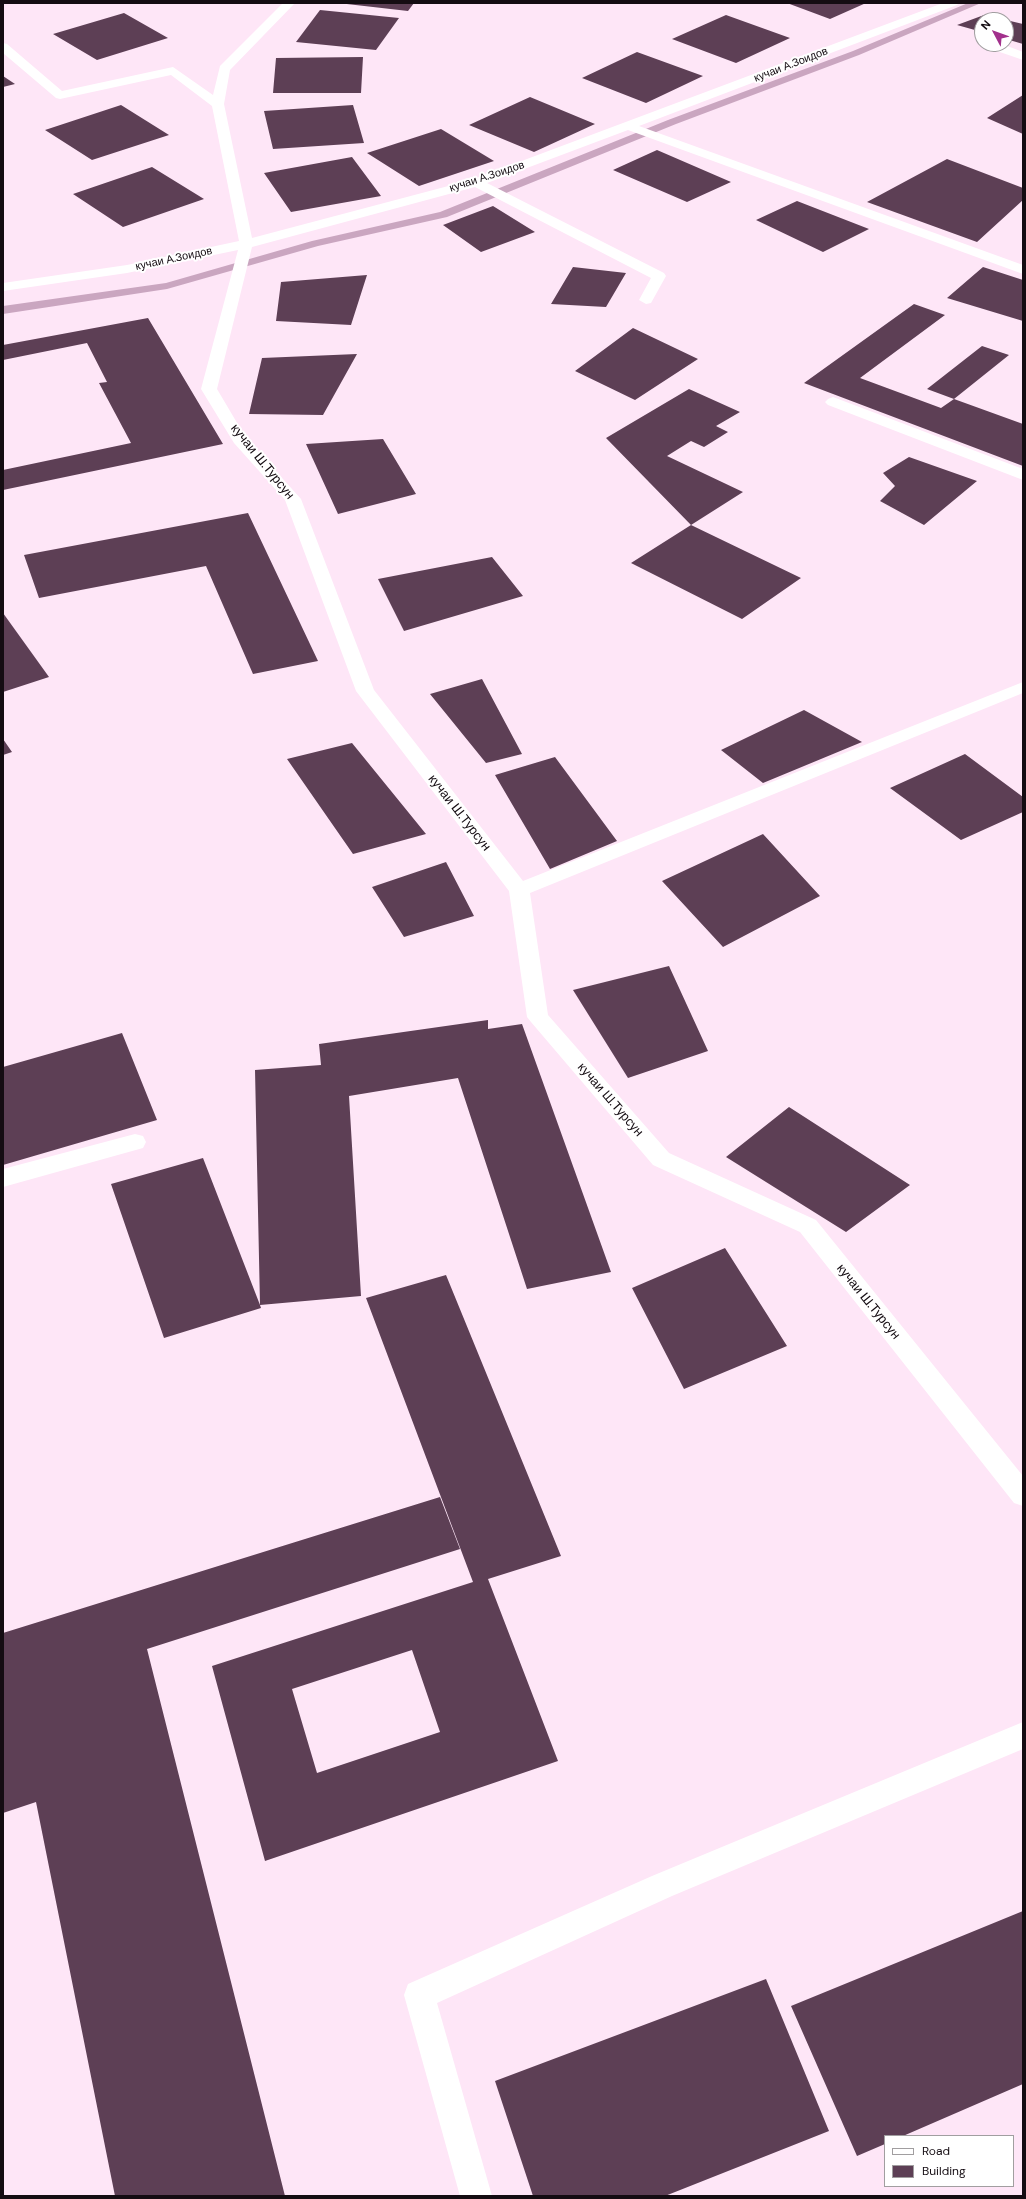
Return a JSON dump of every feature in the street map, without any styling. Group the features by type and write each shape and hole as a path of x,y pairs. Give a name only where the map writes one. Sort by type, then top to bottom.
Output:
{"street":[{"name":"кучаи Ш.Турсун","path":"289,3 224,69 218,104 242,258 209,389 240,440 293,500 365,692 519,890 538,1017 661,1159 808,1226 1023,1495"},
{"name":"кучаи А.Зоидов","path":"3,287 127,269 242,258 476,183 631,127 953,3"},
{"path":"3,47 60,95 173,71 218,104"},
{"path":"1012,52 1023,56"},
{"path":"631,127 1023,270"},
{"path":"476,183 659,276 646,300"},
{"path":"833,402 1023,475"},
{"path":"519,890 1023,687"},
{"path":"3,1178 135,1142"},
{"path":"476,2196 419,1995 662,1886 1023,1735"}],"building":[{"path":"338,3 414,3 408,11"},
{"path":"787,3 866,3 830,19"},
{"path":"320,10 399,18 376,50 296,42"},
{"path":"124,13 168,38 97,60 53,34"},
{"path":"726,15 790,38 736,63 672,39"},
{"path":"974,19 974,30 957,25"},
{"path":"1014,22 1023,24 1023,44 1014,41"},
{"path":"637,52 703,76 646,103 582,78"},
{"path":"363,57 361,93 273,93 276,58"},
{"path":"3,76 15,84 3,87"},
{"path":"1023,95 1023,134 987,118"},
{"path":"530,97 595,124 534,152 469,125"},
{"path":"121,105 169,135 92,160 45,130"},
{"path":"353,105 364,143 273,149 264,111"},
{"path":"441,129 494,161 419,186 367,153"},
{"path":"657,150 731,182 687,202 613,170"},
{"path":"352,157 381,196 291,212 264,173"},
{"path":"947,159 1023,188 1023,200 977,242 867,202"},
{"path":"152,167 204,199 123,227 73,194"},
{"path":"797,201 869,229 823,252 756,220"},
{"path":"493,206 535,232 481,252 443,225"},
{"path":"573,267 626,273 606,307 551,304"},
{"path":"983,267 1023,280 1023,321 947,298"},
{"path":"367,275 351,325 276,321 281,282"},
{"path":"914,304 945,315 860,378 941,408 954,399 1023,424 1023,466 804,383"},
{"path":"148,318 223,444 3,490 3,470 131,443 99,383 107,382 87,343 3,360 3,345"},
{"path":"633,328 698,359 635,400 575,371"},
{"path":"982,346 1009,355 954,399 927,389"},
{"path":"357,354 323,415 249,414 262,358"},
{"path":"689,389 740,412 716,426 728,432 704,447 691,441 667,456 743,492 691,525 606,438"},
{"path":"383,439 416,494 338,514 306,444"},
{"path":"909,457 977,481 924,525 880,501 895,486 883,473"},
{"path":"248,513 318,661 253,674 206,566 39,598 24,555"},
{"path":"691,525 801,578 742,619 631,563"},
{"path":"492,557 523,596 404,631 378,579"},
{"path":"3,613 49,677 3,692"},
{"path":"482,679 522,754 486,763 430,694"},
{"path":"804,710 862,742 763,783 721,750"},
{"path":"3,739 12,752 3,755"},
{"path":"352,743 426,834 353,854 287,759"},
{"path":"965,754 1023,797 1023,812 961,840 890,788"},
{"path":"555,757 617,841 550,869 495,775"},
{"path":"763,834 820,896 723,947 662,881"},
{"path":"446,862 474,916 404,937 372,887"},
{"path":"669,966 708,1051 628,1078 573,990"},
{"path":"488,1020 488,1029 522,1024 611,1272 527,1289 458,1078 349,1096 361,1296 260,1305 255,1070 321,1065 319,1044"},
{"path":"122,1033 157,1120 3,1165 3,1067"},
{"path":"789,1107 910,1185 846,1232 726,1157"},
{"path":"203,1158 261,1308 164,1338 111,1184"},
{"path":"725,1248 787,1346 684,1389 632,1288"},
{"path":"446,1275 561,1556 488,1579 558,1761 265,1861 212,1666 473,1582 366,1298","holes":["412,1650 440,1732 317,1773 292,1689"]},
{"path":"440,1497 460,1549 147,1649 285,2196 115,2196 36,1802 3,1813 3,1633"},
{"path":"1023,1911 1023,2084 905,2135 884,2135 884,2144 857,2156 791,2006"},
{"path":"766,1979 829,2131 665,2196 533,2196 495,2081"}],"waterway":[{"path":"3,310 167,286 316,243 443,215 672,122 856,53 976,3"}]}
